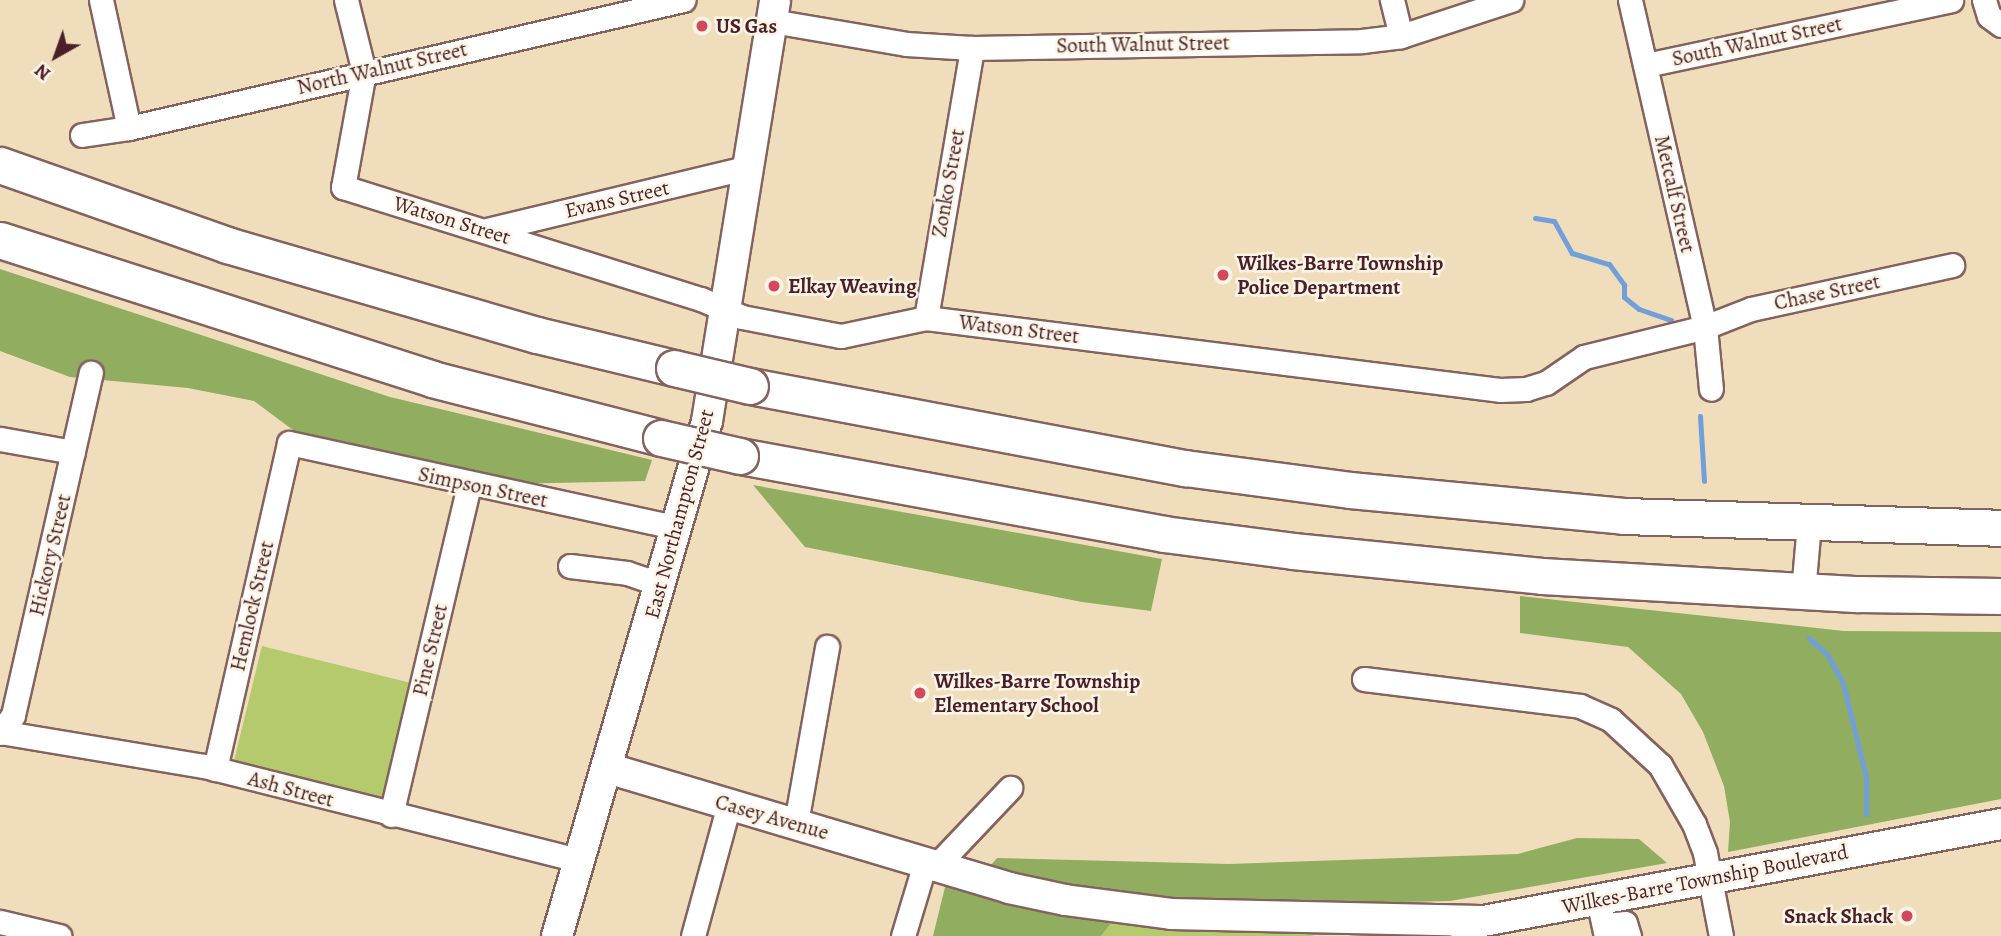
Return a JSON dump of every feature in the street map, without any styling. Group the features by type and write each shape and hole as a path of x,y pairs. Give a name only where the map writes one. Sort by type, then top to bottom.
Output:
{"highway":[{"path":"0,165 228,245 537,335 750,386 1185,468 1350,490 1624,516 2001,528"},
{"path":"0,240 432,379 661,438 740,456 1164,534 1293,551 1542,576 1803,592 2001,596"}],"main road":[{"name":"East Northampton Street","path":"557,936 707,421 773,10"},
{"name":"Casey Avenue","path":"607,768 1009,888 1119,909 1451,928"},
{"name":"Wilkes-Barre Township Boulevard","path":"1451,928 1482,929 1602,920 1710,878 2001,824"},
{"path":"1410,936 1451,928"}],"street":[{"path":"101,0 129,128"},
{"path":"346,0 364,72"},
{"name":"North Walnut Street","path":"82,135 129,128 633,6 683,0"},
{"path":"1392,0 1401,36"},
{"name":"South Walnut Street","path":"773,10 906,44 972,48 1401,36 1510,0"},
{"name":"Metcalf Street","path":"1630,0 1705,327 1711,390"},
{"name":"South Walnut Street","path":"1646,65 1951,0"},
{"path":"1984,0 1989,16 2001,25"},
{"name":"Zonko Street","path":"926,318 972,48"},
{"name":"Watson Street","path":"364,72 343,187 487,230 723,309 841,336 926,318 1500,390 1527,389 1546,383 1584,357 1705,327"},
{"name":"Evans Street","path":"487,230 746,168"},
{"name":"Chase Street","path":"1705,327 1751,309 1952,265"},
{"name":"Hickory Street","path":"0,732 13,715 90,373"},
{"path":"0,439 74,452"},
{"name":"Simpson Street","path":"289,443 469,486 678,528"},
{"name":"Hemlock Street","path":"215,769 289,443"},
{"name":"Pine Street","path":"391,815 469,486"},
{"path":"1803,592 1809,523"},
{"path":"570,566 627,573 661,585"},
{"path":"796,823 827,647"},
{"path":"1364,679 1580,706 1611,720 1660,765 1694,824 1710,878 1715,935"},
{"name":"Ash Street","path":"0,732 215,769 579,860"},
{"path":"903,936 930,864 1010,788"},
{"path":"693,936 729,804"},
{"path":"1602,920 1625,923 1629,936"},
{"path":"0,922 59,936"}],"green space":[{"path":"0,269 390,397 652,460 645,481 506,484 305,439 254,401 188,388 70,377 0,351"},
{"path":"753,485 1162,559 1151,611 1082,602 805,547"},
{"path":"1520,596 1844,631 2001,632 2001,799 1728,852 1730,822 1724,786 1703,732 1681,694 1628,647 1520,633"},
{"path":"262,646 415,684 386,803 233,765"},
{"path":"1577,838 1639,839 1667,863 1450,901 1353,903 1203,903 1090,892 991,865 997,858 1229,864 1518,854"},
{"path":"946,883 1024,906 1112,922 1101,936 933,936"},
{"path":"1112,922 1220,930 1339,930 1310,936 1101,936"}],"waterway":[{"path":"1535,218 1554,221 1572,253 1609,264 1624,285 1624,297 1639,309 1671,320"},
{"path":"1700,416 1704,481"},
{"path":"1809,638 1827,654 1843,683 1866,777 1866,814"}],"place":[{"name":"US Gas","path":"702,26"},
{"name":"Wilkes-Barre Township Police Department","path":"1223,275"},
{"name":"Elkay Weaving","path":"774,286"},
{"name":"Wilkes-Barre Township Elementary School","path":"920,693"},
{"name":"Snack Shack","path":"1907,916"}]}
